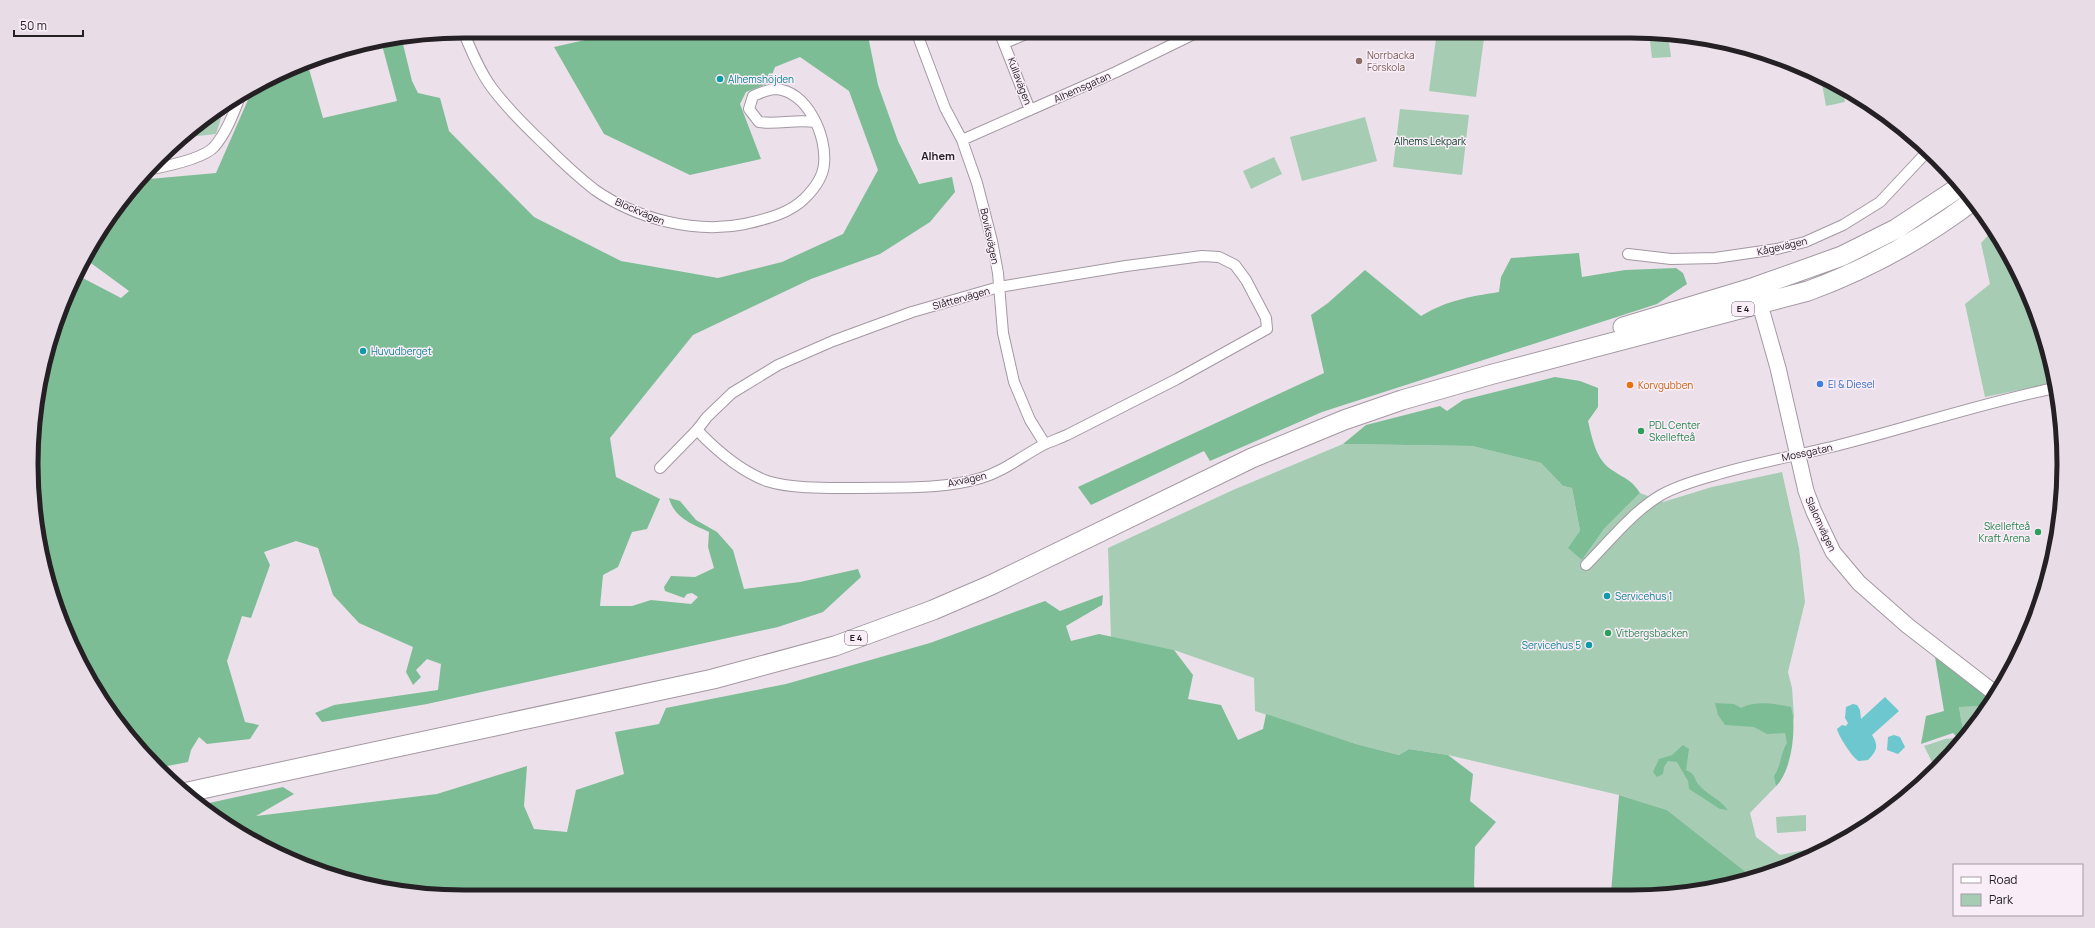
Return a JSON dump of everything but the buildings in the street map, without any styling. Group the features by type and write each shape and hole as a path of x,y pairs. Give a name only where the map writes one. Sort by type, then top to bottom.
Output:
{"highway":[{"name":"E 4","path":"192,791 705,681 835,646 933,610 992,585 1252,458 1344,420 1402,400 1758,296 1824,263 1862,247 1913,219 1956,189"},
{"name":"E 4","path":"182,783 691,674 827,639 926,604 984,578 1216,465 1311,424 1446,378 1758,296 1808,290 1858,270 1898,250 1968,204"}],"street":[{"name":"Blockvägen","path":"466,38 491,87 521,122 557,157 596,190 628,208 668,223 709,227 737,225 769,218 786,211 804,199 817,185 824,165 823,146 818,127 815,122 802,104 789,93 776,90 765,91 753,96 748,109 758,122 774,125 789,120 815,122"},
{"name":"Boviksvägen","path":"919,38 945,108 962,140 985,210 992,241 999,287 1003,333 1014,382 1030,420 1045,444"},
{"name":"Kullavägen","path":"1003,38 1030,110"},
{"path":"1005,43 1017,38"},
{"name":"Alhemsgatan","path":"962,140 1116,72 1186,38"},
{"path":"158,168 180,164 213,148 230,121 237,104"},
{"name":"Kågevägen","path":"1628,254 1671,259 1715,258 1777,249 1805,242 1844,225 1880,202 1924,155"},
{"name":"Slåttervägen","path":"660,468 697,430 707,417 732,393 778,365 832,341 912,312 999,287 1126,266 1202,256 1219,257 1235,265 1246,280 1266,318 1267,329"},
{"name":"Slalomvägen","path":"1758,296 1778,368 1805,486 1814,512 1834,552 1847,570 1908,626 1992,691"},
{"name":"Axvägen","path":"697,430 712,445 750,473 769,482 826,488 905,487 946,484 981,478 1004,469 1045,444 1067,435 1178,379 1267,329"},
{"name":"Mossgatan","path":"1586,566 1633,517 1660,496 1687,484 1797,454 1848,443 2012,397 2050,389"}],"green space":[{"path":"594,38 868,38 878,85 898,141 919,184 952,177 955,192 930,222 880,254 811,279 693,335 610,438 616,477 660,499 647,529 632,532 618,567 603,575 600,606 632,606 651,600 691,604 698,597 692,593 687,594 684,598 665,591 664,587 671,576 695,577 714,568 708,547 709,532 684,520 675,511 669,498 680,501 696,520 717,532 733,550 744,589 800,582 858,569 861,577 823,612 778,627 427,704 322,722 315,713 334,705 438,690 441,664 427,659 416,670 421,677 413,685 406,672 413,647 359,623 333,595 318,548 296,541 264,552 270,565 251,618 242,616 227,661 245,722 259,725 250,739 207,744 199,737 191,750 188,762 165,767 144,745 110,701 95,677 70,627 46,547 39,492 38,464 39,436 46,381 70,301 81,277 121,298 129,291 89,262 110,227 148,179 216,173 250,96 309,67 323,118 397,101 382,46 403,43 412,81 418,93 440,98 449,131 534,217 621,261 718,278 782,262 843,234 878,170 849,91 800,57 775,67 769,83 746,92 740,104 761,159 690,175 604,134 554,47"},
{"path":"1436,38 1484,38 1476,97 1429,91"},
{"path":"1650,39 1669,40 1671,57 1652,58"},
{"path":"1822,84 1844,95 1845,102 1826,106"},
{"name":"Alhems Lekpark","path":"1400,109 1469,115 1462,175 1393,167"},
{"path":"222,113 216,134 192,137"},
{"path":"1365,117 1377,161 1302,181 1290,137"},
{"path":"1274,157 1282,174 1251,189 1243,171"},
{"path":"1989,234 2013,276 2025,301 2034,327 2049,384 1985,397 1965,304 1990,284 1981,243"},
{"path":"1579,253 1582,277 1625,270 1676,268 1683,273 1687,284 1657,304 1322,412 1210,461 1204,451 1091,505 1078,487 1324,373 1311,315 1328,303 1365,270 1421,316 1440,306 1458,300 1499,292 1501,277 1511,258"},
{"path":"1555,377 1580,381 1598,388 1598,407 1588,421 1598,455 1607,466 1631,482 1640,493 1604,529 1582,560 1568,548 1580,531 1572,488 1563,486 1541,463 1472,446 1343,444 1366,425 1440,406 1447,411 1463,400"},
{"path":"1343,444 1472,446 1541,463 1563,486 1572,488 1580,531 1582,560 1604,529 1640,493 1663,502 1712,487 1782,472 1799,548 1805,602 1788,672 1792,688 1794,717 1780,782 1750,813 1756,837 1780,855 1815,848 1794,858 1747,873 1667,810 1619,795 1448,755 1409,749 1399,755 1356,744 1255,711 1254,678 1174,650 1111,638 1108,548 1233,490"},
{"path":"1103,595 1102,605 1066,626 1071,641 1099,634 1174,650 1193,675 1188,699 1221,705 1238,740 1263,729 1266,714 1356,744 1399,755 1409,749 1448,755 1473,774 1470,801 1496,822 1475,847 1475,890 436,889 381,882 301,858 251,833 207,803 283,787 294,794 256,816 437,794 527,766 524,806 534,829 567,832 576,790 624,774 615,732 659,724 666,708 786,684 930,643 1045,601 1060,611"},
{"path":"1933,645 1992,691 1981,706 1959,707 1963,730 1957,737 1953,733 1921,744 1926,716 1944,711"},
{"path":"1715,703 1734,704 1741,708 1759,703 1791,707 1793,715 1792,748 1786,770 1776,786 1774,776 1787,743 1785,733 1767,734 1754,727 1725,725 1718,715"},
{"path":"1981,706 1963,730 1959,707"},
{"path":"1954,738 1955,740 1936,760 1932,762 1924,746 1945,739"},
{"path":"1683,745 1689,749 1686,770 1693,775 1701,788 1725,806 1728,810 1720,809 1689,789 1688,781 1677,762 1668,761 1664,767 1663,774 1657,777 1653,772 1659,759 1672,755"},
{"path":"1619,795 1667,810 1747,873 1714,882 1687,886 1659,889 1611,890"},
{"path":"1806,815 1806,831 1777,833 1776,817"}],"water":[{"path":"1885,697 1899,711 1872,735 1876,742 1876,748 1873,754 1868,760 1859,761 1853,756 1846,746 1837,729 1842,725 1846,726 1848,723 1845,718 1846,707 1853,704 1857,705 1860,710 1861,719"},
{"path":"1894,735 1900,737 1905,747 1898,754 1887,750 1888,737"}],"place":[{"name":"Norrbacka Förskola","path":"1359,61"},
{"name":"Alhemshöjden","path":"720,79"},
{"name":"Huvudberget","path":"363,351"},
{"name":"El & Diesel","path":"1820,384"},
{"name":"Korvgubben","path":"1630,385"},
{"name":"PDL Center Skellefteå","path":"1641,431"},
{"name":"Skellefteå Kraft Arena","path":"2038,532"},
{"name":"Servicehus 1","path":"1607,596"},
{"name":"Vitbergsbacken","path":"1608,633"},
{"name":"Servicehus 5","path":"1589,645"}],"district":[{"name":"Alhem","path":"938,156"}]}
